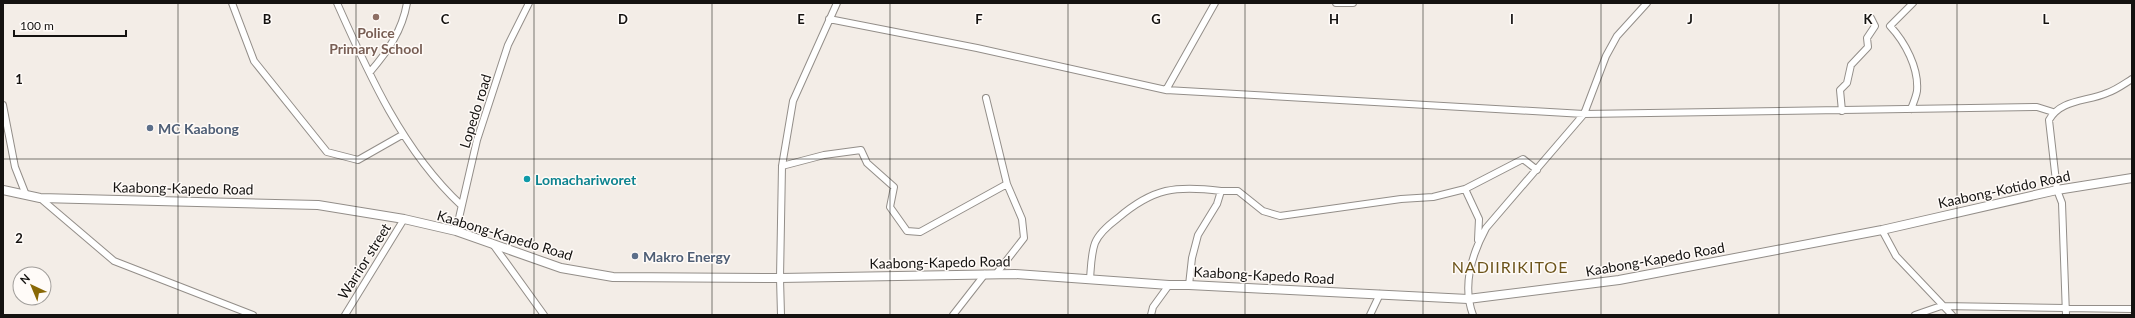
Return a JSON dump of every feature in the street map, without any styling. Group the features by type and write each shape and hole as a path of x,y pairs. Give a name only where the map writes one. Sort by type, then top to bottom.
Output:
{"main road":[{"name":"Kaabong-Kotido Road","path":"1882,230 2057,190 2132,178"},
{"name":"Kaabong-Kapedo Road","path":"3,190 40,198 318,204 404,219 456,231 561,268 613,277 780,278 996,274 1090,279 1169,286 1190,285 1380,294 1469,303 1619,280 1882,230"}],"street":[{"path":"232,3 254,61 327,152 358,160 402,135"},
{"path":"337,3 402,135 448,193 461,205"},
{"path":"370,72 389,50 397,35 407,3"},
{"name":"Lopedo road","path":"456,231 477,140 508,45 529,3"},
{"path":"781,315 780,278 782,166 793,101 836,3"},
{"path":"1166,90 1215,3"},
{"path":"1336,3 1353,3"},
{"path":"1468,315 1470,270 1478,243 1486,228 1584,114 1606,56 1617,36 1647,3"},
{"path":"1911,109 1917,91 1913,63 1898,34 1890,26 1913,3"},
{"path":"1842,111 1840,90 1847,84 1851,65 1868,47 1867,38 1875,26 1871,18"},
{"path":"829,19 977,48 1166,90 1584,114 2037,107 2053,112"},
{"path":"2066,315 2062,203 2057,190 2049,120 2053,112 2061,106 2106,94 2132,80"},
{"path":"986,98 1007,184 1022,219 1024,238 996,274"},
{"path":"3,105 15,167 26,195"},
{"path":"782,166 824,155 861,150 867,163 894,187 890,207 907,231 920,232 1007,184"},
{"path":"1090,279 1091,261 1096,242 1108,227 1137,201 1168,189 1198,188 1220,191 1238,191 1262,211 1280,216 1401,199 1433,197 1465,189 1523,159 1537,170"},
{"path":"1465,189 1479,220 1478,243"},
{"path":"1190,285 1192,258 1198,235 1217,204 1220,191"},
{"path":"40,198 114,260 253,315"},
{"name":"Warrior street","path":"345,315 404,219"},
{"path":"1882,230 1896,256 1952,315"},
{"path":"492,243 544,315"},
{"path":"953,315 985,274"},
{"path":"1151,315 1153,307 1169,286"},
{"path":"1370,315 1380,294"},
{"path":"1469,303 1473,315"},
{"path":"1915,315 1942,306 2132,309"}],"place":[{"name":"Police Primary School","path":"376,17"},
{"name":"MC Kaabong","path":"150,128"},
{"name":"Lomachariworet","path":"527,179"},
{"name":"Makro Energy","path":"635,256"}],"district":[{"name":"NADIIRIKITOE","path":"1510,266"}]}
